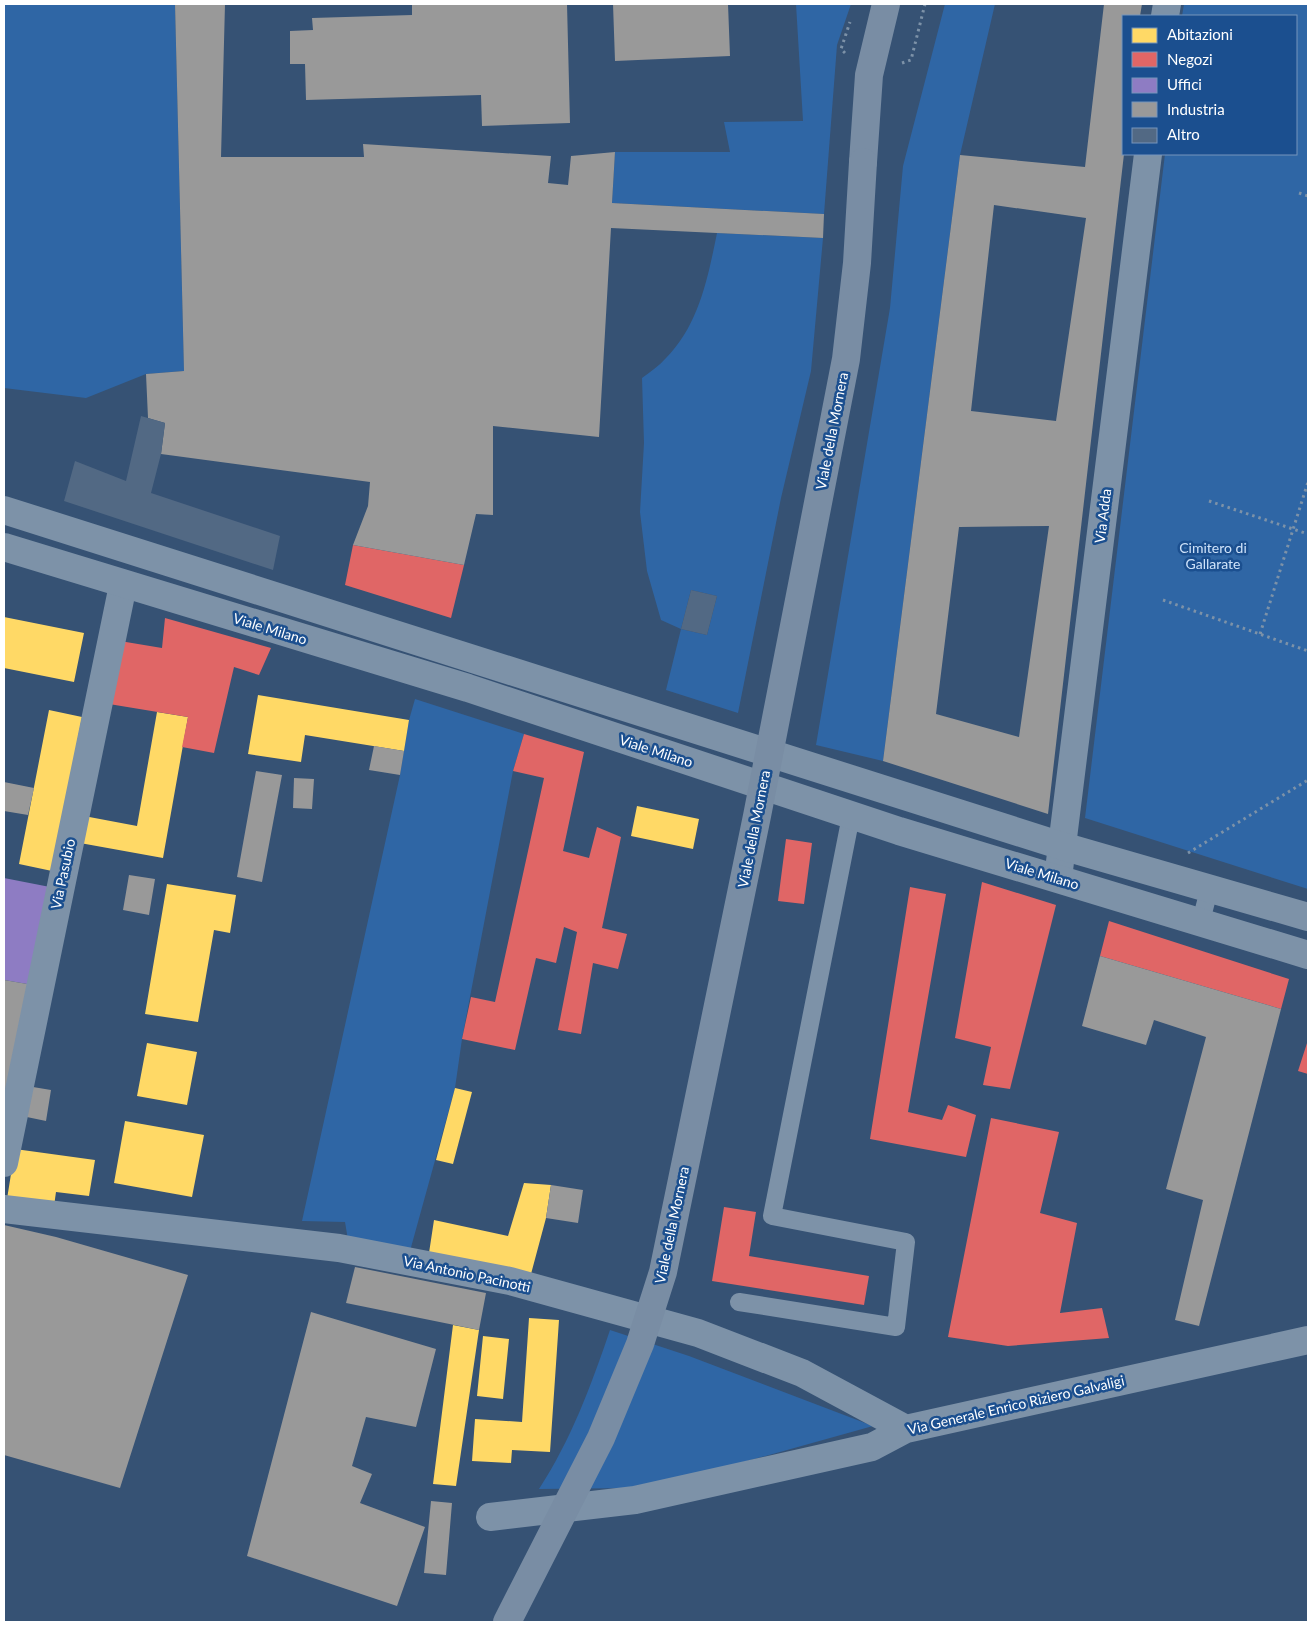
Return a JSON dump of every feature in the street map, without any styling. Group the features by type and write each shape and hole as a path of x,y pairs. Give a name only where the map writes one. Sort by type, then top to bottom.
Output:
{"main road":[{"name":"Viale della Mornera","path":"507,1622 601,1438 640,1344 663,1272 757,816 846,359 857,263 868,75 886,4"}],"street":[{"name":"Via Adda","path":"1058,878 1148,155"},
{"path":"4,510 1062,846 1177,881 1308,917"},
{"name":"Viale Milano","path":"4,548 468,688 851,816 1308,955"},
{"name":"Via Pasubio","path":"4,1163 122,585"},
{"name":"Via Antonio Pacinotti","path":"4,1209 339,1248 510,1281 698,1333 802,1373 906,1429"},
{"name":"Via Generale Enrico Riziero Galvaligi","path":"490,1517 635,1500 872,1447 906,1429 1308,1340"}],"lane":[{"path":"739,1302 896,1327 906,1242 772,1216 851,816"},
{"path":"1201,921 1209,890"}],"path":[{"path":"1299,193 1308,196"},
{"path":"1260,634 1308,482"},
{"path":"1210,501 1308,534"},
{"path":"1164,600 1308,651"},
{"path":"1177,881 1186,854 1308,780"}],"green space":[{"path":"4,4 175,4 184,371 146,374 86,398 4,388"},
{"path":"796,4 851,4 837,45 824,214 612,203 615,152 730,152 724,122 803,121"},
{"path":"945,4 995,4 960,155 883,761 816,745 890,308 903,166"},
{"name":"Cimitero di Gallarate","path":"1184,4 1308,4 1308,889 1085,818 1165,155 1297,155 1297,15 1182,15"},
{"path":"717,233 823,238 811,371 781,498 738,713 666,690 681,629 661,620 647,571 640,512 644,443 642,378 663,361 687,331 706,283","holes":["691,590 717,596 707,635 681,629"]},
{"path":"415,699 524,734 513,771 462,1039 455,1088 410,1251 348,1240 345,1222 302,1221"},
{"path":"610,1330 689,1356 873,1426 672,1482 633,1488 539,1489 571,1432"}],"building: Abitazioni":[{"path":"4,617 84,633 74,682 4,668"},
{"path":"258,695 409,720 404,751 305,735 301,762 248,754"},
{"path":"49,710 82,717 52,871 19,864"},
{"path":"157,712 188,717 163,858 80,843 84,816 137,826"},
{"path":"637,806 699,819 693,849 631,836"},
{"path":"167,884 236,895 230,933 214,930 198,1022 145,1014"},
{"path":"147,1043 197,1052 187,1105 137,1096"},
{"path":"455,1088 472,1092 453,1164 436,1160"},
{"path":"125,1121 204,1135 192,1197 114,1183"},
{"path":"15,1149 95,1160 89,1196 56,1192 54,1206 7,1199"},
{"path":"524,1183 551,1185 546,1218 531,1274 429,1253 434,1220 508,1236"},
{"path":"529,1318 559,1320 550,1452 512,1450 511,1463 472,1461 475,1419 522,1422"},
{"path":"453,1325 479,1330 456,1486 433,1484"},
{"path":"483,1336 509,1339 503,1399 477,1396"}],"building: Negozi":[{"path":"353,545 464,565 451,618 345,585"},
{"path":"165,618 271,648 259,675 234,667 214,753 182,747 188,717 109,704 120,641 162,648"},
{"path":"524,734 584,752 563,851 589,858 597,827 621,837 602,928 627,934 618,969 593,963 581,1034 558,1030 577,932 564,927 556,963 536,958 515,1050 462,1039 471,997 495,1002 544,778 513,771"},
{"path":"786,839 812,843 804,904 778,901"},
{"path":"982,882 1056,905 1010,1089 983,1085 991,1047 955,1038"},
{"path":"910,887 946,894 908,1112 942,1120 948,1105 976,1115 966,1157 870,1139"},
{"path":"1109,921 1289,979 1281,1009 1100,956"},
{"path":"1308,1040 1308,1074 1298,1071"},
{"path":"991,1118 1059,1132 1040,1213 1077,1223 1060,1313 1102,1308 1109,1338 1008,1346 948,1337"},
{"path":"724,1207 756,1212 749,1256 869,1276 864,1305 712,1281"}],"building: Uffici":[{"path":"4,878 50,887 33,985 4,980"}],"building: Industria":[{"path":"175,4 225,4 221,157 364,157 363,144 551,156 548,183 568,185 571,156 615,152 612,203 824,214 823,238 611,228 599,437 493,426 493,515 476,514 464,565 353,545 368,506 370,482 161,454 165,423 148,418 146,374 184,371"},
{"path":"412,4 567,4 570,123 482,126 481,95 306,100 305,64 290,64 290,31 313,30 312,18 412,15"},
{"path":"613,4 728,4 730,56 615,61"},
{"path":"1104,4 1142,4 1140,15 1122,15 1122,155 1124,155 1048,814 883,761 960,155 1085,167","holes":["994,205 1086,218 1056,421 971,411","1049,526 1019,737 936,714 959,527"]},
{"path":"374,746 404,751 400,775 369,770"},
{"path":"256,771 282,775 262,882 237,877"},
{"path":"294,778 314,779 312,809 293,808"},
{"path":"4,782 34,788 28,815 4,811"},
{"path":"129,875 155,879 149,915 123,910"},
{"path":"1100,956 1281,1009 1199,1326 1175,1320 1203,1200 1166,1189 1206,1037 1154,1020 1146,1045 1082,1026"},
{"path":"4,980 33,985 4,1110"},
{"path":"27,1086 51,1090 46,1121 22,1116"},
{"path":"551,1185 583,1190 578,1223 546,1218"},
{"path":"4,1225 56,1237 188,1275 120,1488 4,1455"},
{"path":"355,1267 486,1293 479,1330 346,1303"},
{"path":"311,1312 436,1349 416,1427 366,1417 352,1466 372,1474 360,1503 425,1527 397,1606 247,1556"},
{"path":"431,1501 452,1503 446,1575 424,1573"}],"building: Altro":[{"path":"141,416 165,423 161,454 151,493 280,536 273,570 64,501 75,461 126,481"},
{"path":"691,590 717,596 707,635 681,629"}]}
